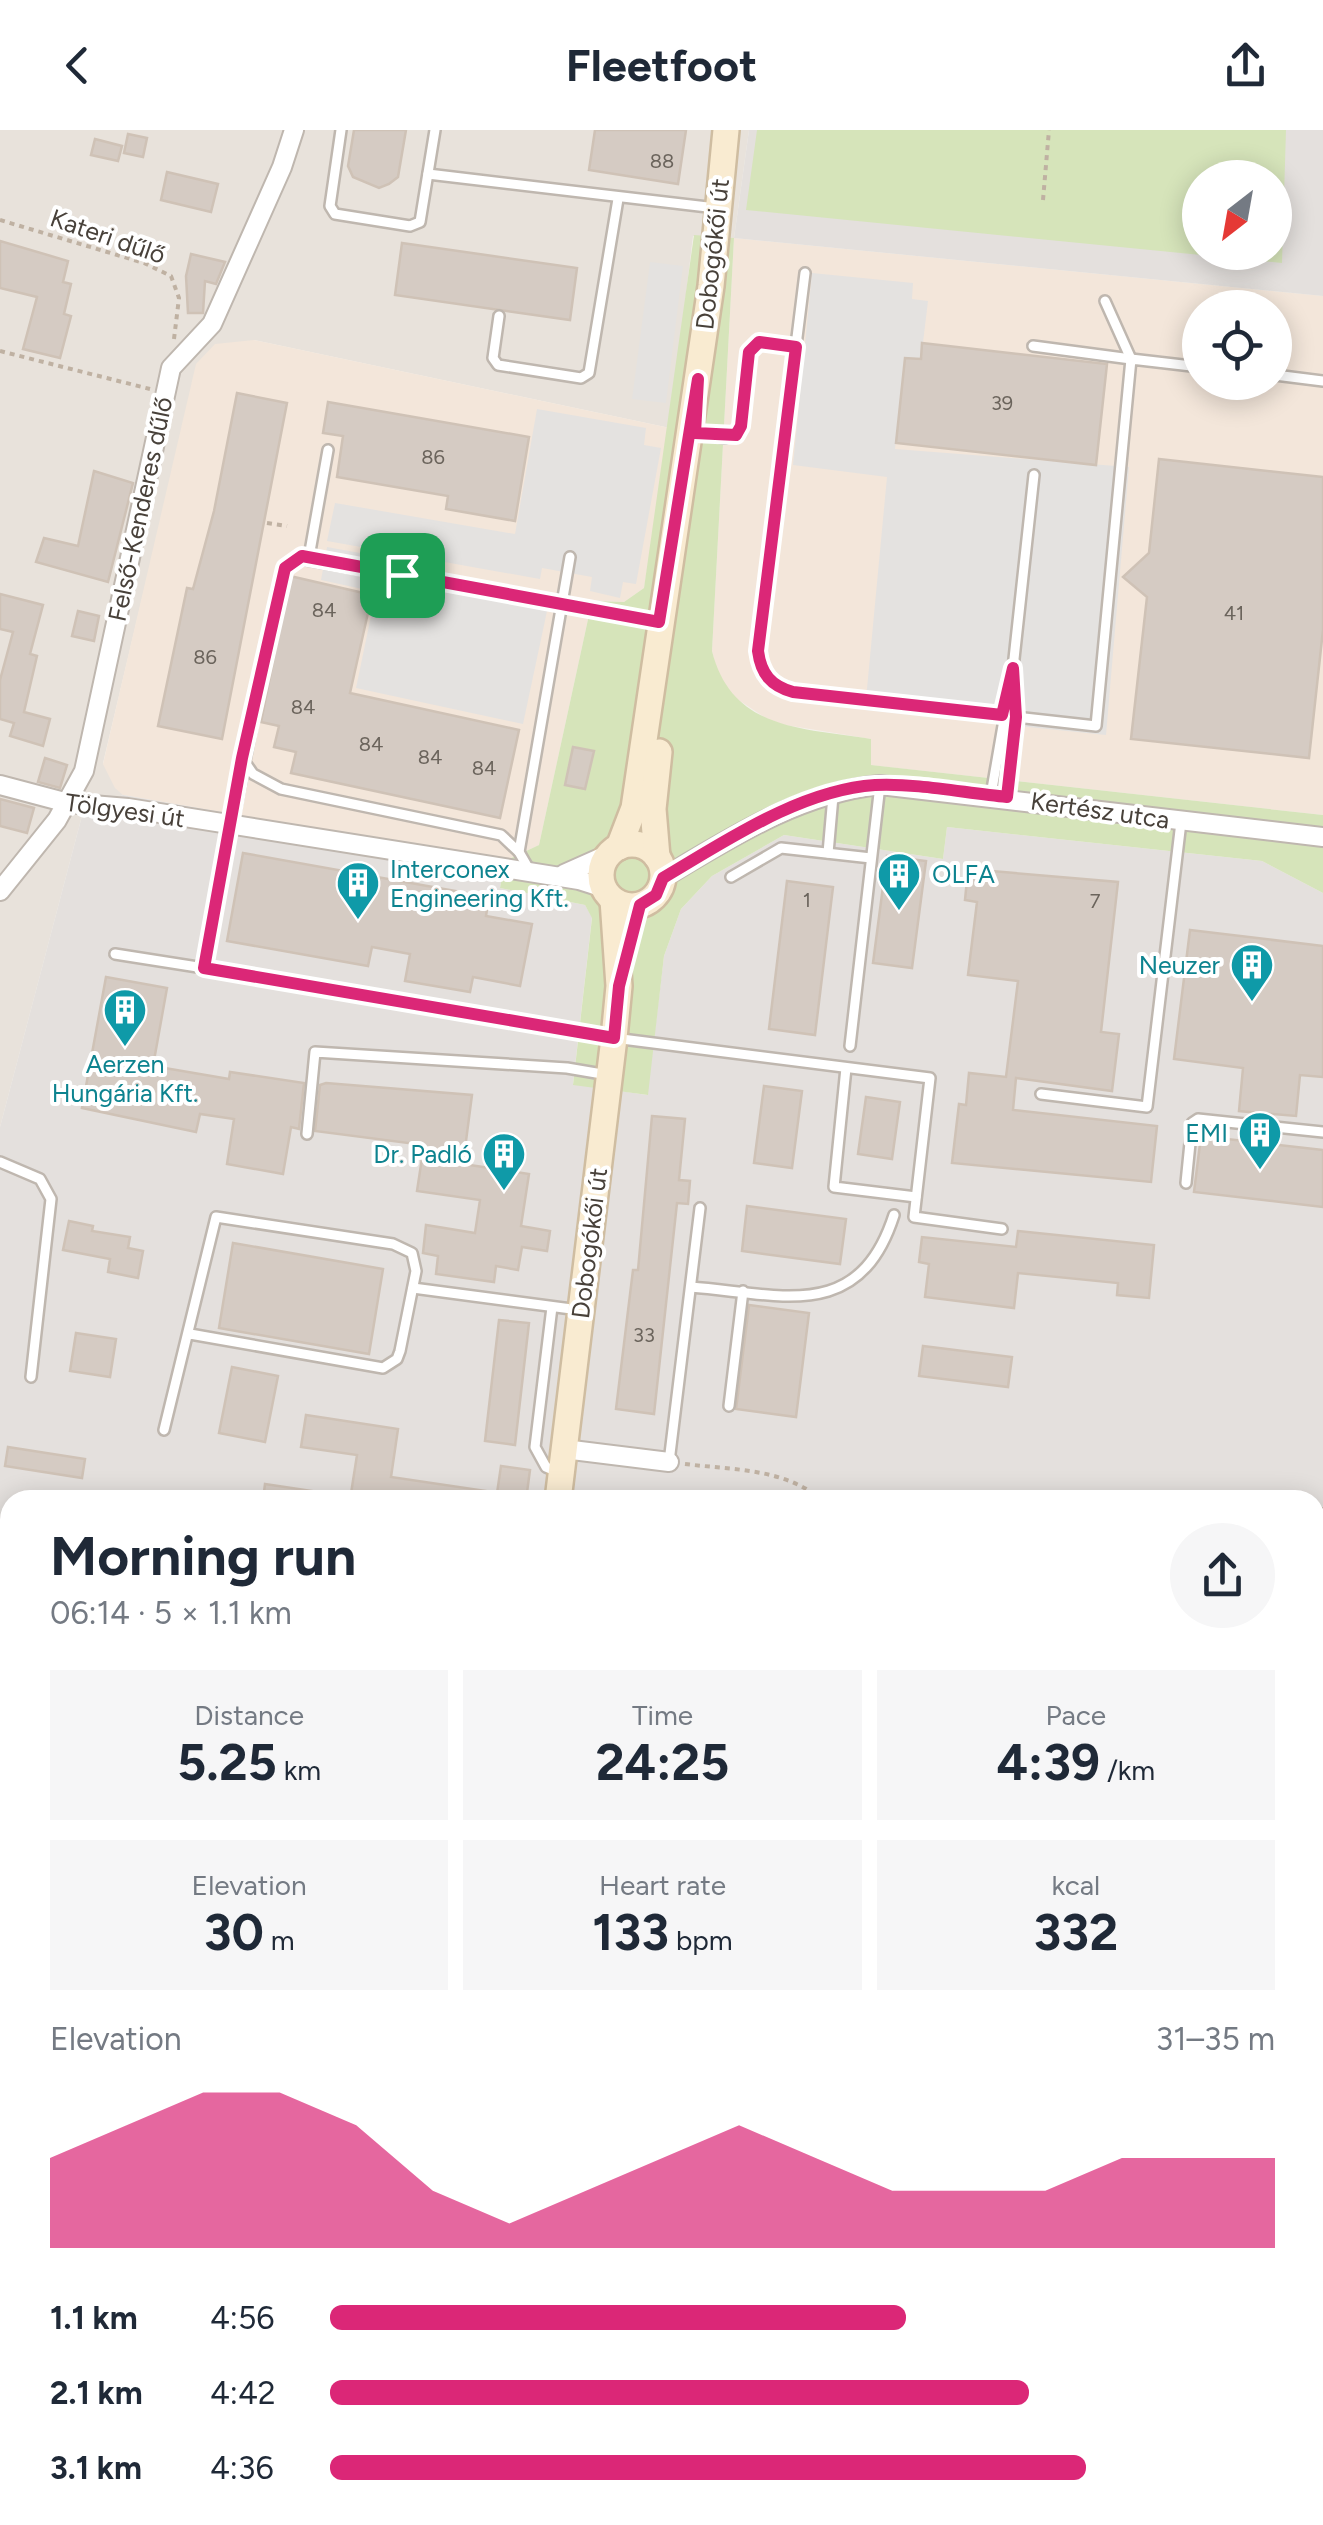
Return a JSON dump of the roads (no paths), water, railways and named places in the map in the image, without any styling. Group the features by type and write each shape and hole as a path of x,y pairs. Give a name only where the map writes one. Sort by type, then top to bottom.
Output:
{"main road":[{"name":"Dobogókői út","path":"660,866 655,780 726,130"},
{"name":"Dobogókői út","path":"614,851 634,808 698,379"},
{"path":"639,845 660,866 656,895 640,905 609,894 601,872 614,851 639,845"},
{"name":"Dobogókői út","path":"609,894 619,986"},
{"name":"Dobogókői út","path":"559,1490 619,986 640,905"}],"street":[{"name":"Felső-Kenderes dűlő","path":"0,891 68,803 84,770 171,368 212,324 274,186 294,130"},
{"path":"84,770 106,806"},
{"name":"Tölgyesi út","path":"0,785 68,803 540,875 609,894"},
{"name":"Kertész utca","path":"660,866 833,793 880,785 1317,835"},
{"name":"Tölgyesi út","path":"540,875 578,871 614,851"},
{"path":"562,1461 669,1462"}],"lane":[{"path":"341,130 330,206 335,214 410,226 420,222 435,130"},
{"path":"428,174 716,208"},
{"path":"499,316 493,358 498,365 581,378 589,373 618,198"},
{"path":"805,272 758,651 764,674 780,688 793,692 1096,726 1131,359 1104,301"},
{"path":"695,433 725,438 739,432 749,352 755,344 796,347"},
{"path":"1033,346 1182,365"},
{"path":"1292,378 1323,381"},
{"path":"309,557 328,450"},
{"path":"999,796 1002,715 1013,668 1034,474"},
{"path":"204,968 242,758 282,572 296,558 309,557 659,622"},
{"path":"519,852 570,557"},
{"path":"999,796 1016,717 1013,668"},
{"path":"242,758 254,774 281,790 501,835 540,875"},
{"path":"850,1046 880,785"},
{"path":"828,853 833,793"},
{"path":"1041,1094 1146,1107 1181,822"},
{"path":"731,877 781,848 871,858"},
{"path":"116,954 614,1038 930,1078 914,1217 1002,1229"},
{"path":"308,1134 315,1052 567,1068 610,1076"},
{"path":"846,1068 834,1187 916,1197"},
{"path":"1186,1183 1192,1122 1198,1119 1323,1132"},
{"path":"0,1162 40,1179 52,1198 31,1377"},
{"path":"669,1462 700,1208"},
{"path":"691,1287 818,1297 862,1274 894,1215"},
{"path":"164,1430 216,1217 394,1244 412,1252 416,1271 397,1359 383,1368 190,1334"},
{"path":"413,1288 581,1310"},
{"path":"729,1406 744,1292"},
{"path":"552,1306 535,1447 546,1467 562,1461"}],"place":[{"name":"OLFA","path":"899,912"},
{"name":"Interconex Engineering Kft.","path":"358,921"},
{"name":"Neuzer","path":"1252,1003"},
{"name":"Aerzen Hungária Kft.","path":"125,1048"},
{"name":"EMI","path":"1260,1171"},
{"name":"Dr. Padló","path":"504,1192"}]}
